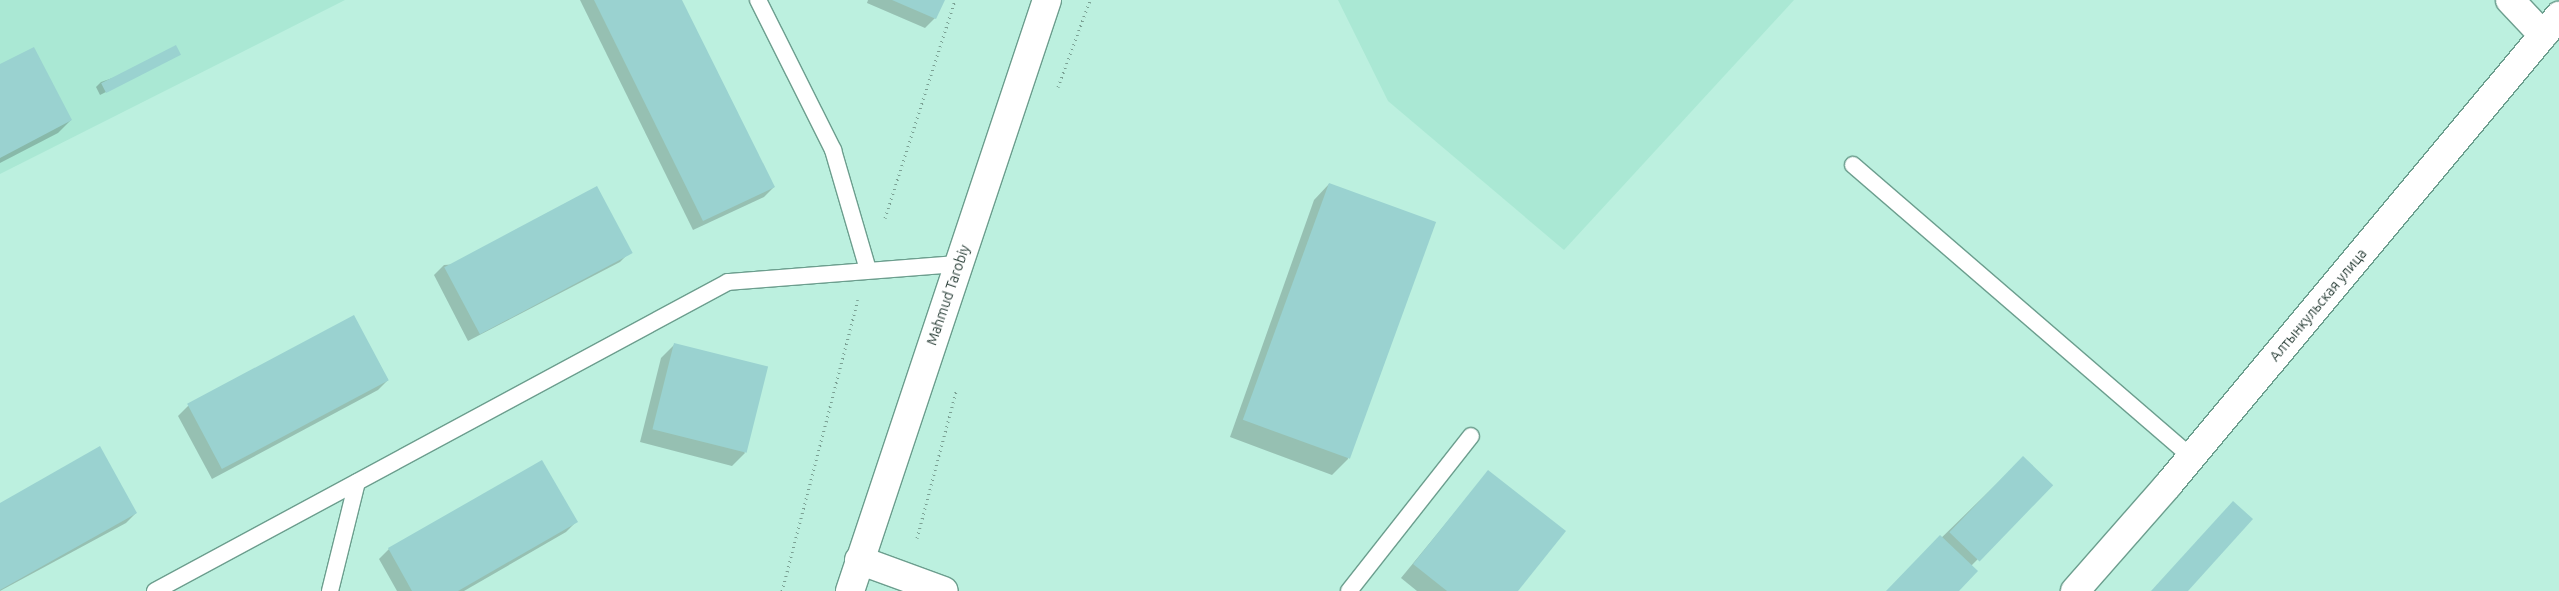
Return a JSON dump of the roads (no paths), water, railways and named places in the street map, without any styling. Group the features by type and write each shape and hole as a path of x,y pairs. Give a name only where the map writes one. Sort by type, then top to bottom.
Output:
{"street":[{"name":"Mahmud Tarobiy","path":"850,591 1047,0"},
{"path":"2510,0 2551,26"},
{"name":"Алтынкульская улица","path":"2075,591 2191,457 2551,26"},
{"path":"859,560 944,591"}],"lane":[{"path":"758,0 833,150 868,270"},
{"path":"1853,165 2191,457"},
{"path":"155,591 728,282 958,264"},
{"path":"1349,591 1471,436"},
{"path":"330,591 358,482"}]}
